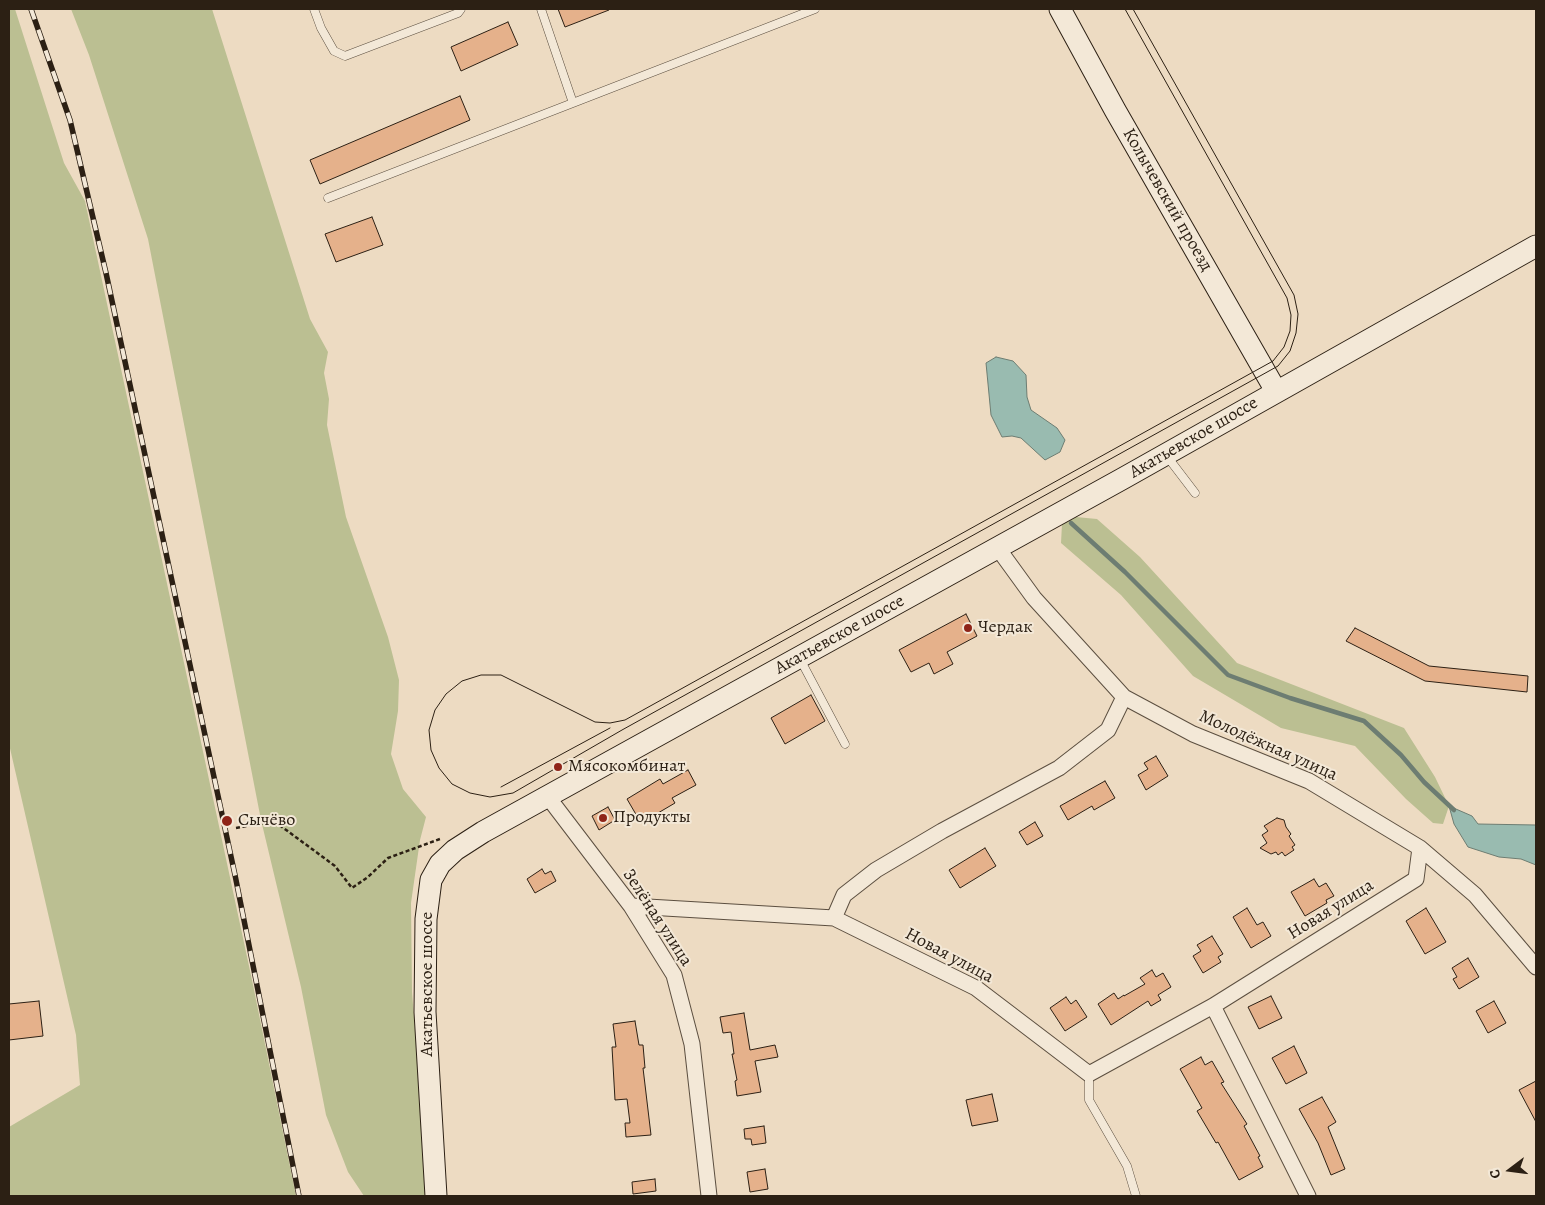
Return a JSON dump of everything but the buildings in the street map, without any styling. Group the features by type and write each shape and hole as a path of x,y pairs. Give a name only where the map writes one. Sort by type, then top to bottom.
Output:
{"main road":[{"name":"Колычевский проезд","path":"1060,9 1115,110 1276,391"},
{"name":"Акатьевское шоссе","path":"436,1196 425,1012 426,919 431,880 440,864 454,850 482,832 799,658 1536,246"}],"street":[{"name":"Молодёжная улица","path":"997,547 1034,598 1124,697 1193,734 1309,781 1420,848 1475,895 1536,967"},
{"path":"834,918 844,895 876,870 1059,768 1108,730 1124,697"},
{"name":"Зелёная улица","path":"548,796 631,906 674,975 692,1044 708,1196"},
{"name":"Новая улица","path":"631,906 834,918 976,988 1089,1074 1213,1006 1416,879 1420,848"},
{"path":"1213,1006 1308,1196"}],"lane":[{"path":"314,9 321,28 334,51 345,56 458,12 461,9"},
{"path":"541,9 573,103"},
{"path":"328,198 814,9"},
{"path":"1165,454 1195,493"},
{"path":"799,658 845,744"},
{"path":"1089,1074 1089,1100 1127,1166 1136,1196"}],"path":[{"path":"236,828 274,821 335,866 352,888 368,877 388,858 442,838"}],"green space":[{"path":"9,9 15,9 64,163 85,201 252,980 296,1196 9,1196 9,1127 80,1085 76,1035 9,744"},
{"path":"71,9 212,9 310,319 328,352 324,373 329,399 327,425 346,517 388,637 399,680 398,711 391,754 403,789 426,817 420,840 411,903 412,992 428,1196 364,1196 348,1172 326,1115 301,987 261,820 148,239 89,55"},
{"path":"1076,517 1097,519 1140,557 1237,663 1404,728 1435,777 1449,806 1443,824 1433,823 1406,799 1355,746 1281,728 1193,676 1121,595 1061,543 1062,524"}],"water":[{"path":"996,357 1013,361 1026,375 1027,397 1031,410 1057,428 1065,440 1060,452 1045,460 1021,438 1012,436 1002,437 991,415 986,363"},
{"path":"1449,806 1472,816 1478,824 1536,825 1536,865 1521,859 1499,857 1468,847 1454,824"}],"waterway":[{"path":"1071,523 1125,572 1228,675 1290,698 1364,721 1401,755 1424,782 1454,810"}],"tram line":[{"path":"1125,9 1287,298 1291,315 1290,331 1284,347 1273,361 625,720 610,723 595,722 501,675 481,675 462,681 446,694 435,710 429,730 431,750 439,768 452,784 470,793 490,797 513,793 622,730 1278,366 1290,351 1296,333 1298,314 1294,295 1133,9"},
{"path":"501,787 610,728"}],"railway":[{"path":"31,9 70,120 106,273 235,875 299,1196"}],"place":[{"name":"Чердак","path":"968,628"},
{"name":"Мясокомбинат","path":"558,767"},
{"name":"Продукты","path":"603,818"},
{"name":"Сычёво","path":"227,821"}]}
